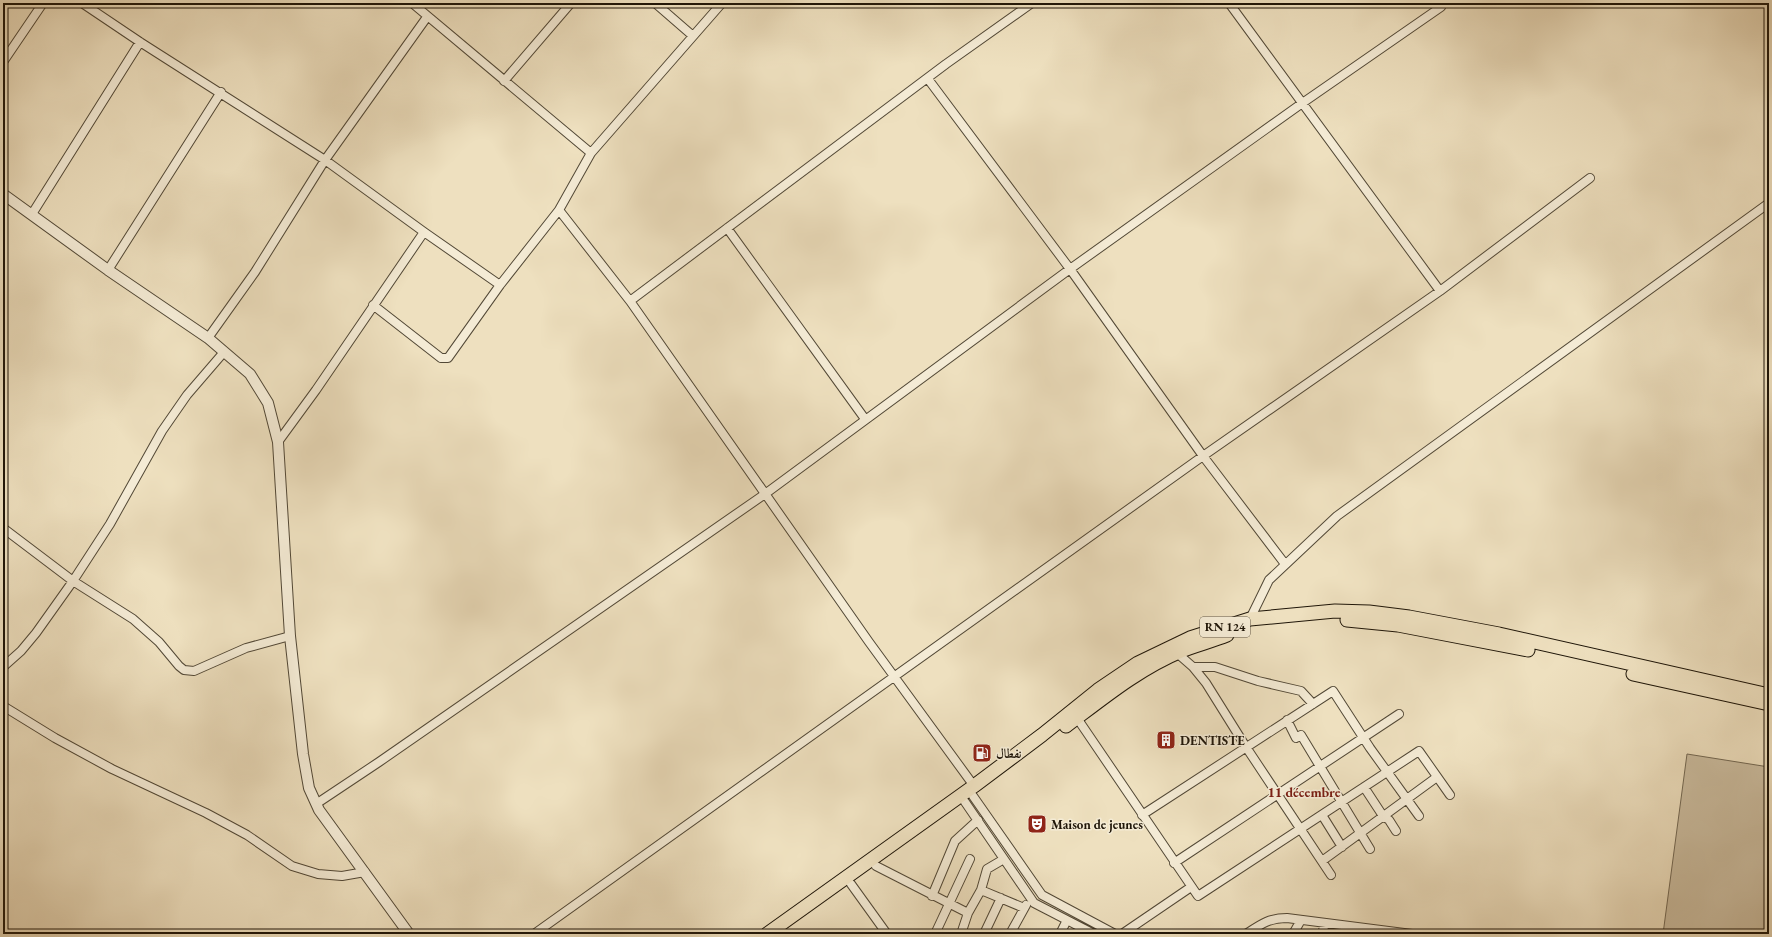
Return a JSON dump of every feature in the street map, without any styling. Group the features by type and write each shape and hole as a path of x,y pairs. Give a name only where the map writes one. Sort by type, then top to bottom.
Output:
{"main road":[{"name":"RN 124","path":"782,934 1120,686 1177,653 1233,629 1250,619 1335,611 1369,612 1408,622 1769,695"},
{"name":"RN 124","path":"767,934 971,795 1098,690 1138,663 1190,638 1233,629 1324,619 1408,622"},
{"name":"RN 124","path":"1497,639 1769,704"}],"street":[{"path":"3,62 43,3"},
{"path":"82,3 140,42 221,92 325,160 500,285"},
{"path":"412,3 591,153"},
{"path":"504,81 571,3"},
{"path":"655,3 693,36"},
{"path":"373,305 441,358 448,358 500,285 559,210 591,153 722,3"},
{"path":"630,301 1032,3"},
{"path":"1229,3 1440,291"},
{"path":"316,804 386,758 764,494 1070,269 1441,7"},
{"path":"208,338 255,272 325,160 427,17"},
{"path":"32,214 140,42"},
{"path":"928,79 1070,269 1203,456 1285,564"},
{"path":"108,270 221,92"},
{"path":"534,934 1203,456 1440,291 1590,178"},
{"path":"3,194 108,270 208,338 250,374 268,403 278,442 290,636 302,754 309,788 316,804 409,934"},
{"path":"1250,619 1269,580 1337,516 1769,203"},
{"path":"559,210 630,301 764,494 894,676 971,795 1042,895 1115,934"},
{"path":"727,228 864,419"},
{"path":"278,442 316,390 424,232"},
{"path":"3,667 21,651 36,633 73,581 110,524 162,431 187,395 224,352"},
{"path":"3,528 73,581 134,619 159,642 179,666 189,671 194,671 246,648 290,636"},
{"path":"1177,653 1193,667 1206,683 1246,747 1331,874"},
{"path":"1193,667 1215,667 1258,681 1301,691 1313,704"},
{"path":"1142,815 1333,691 1387,772 1419,816"},
{"path":"3,706 55,738 112,770 206,813 247,835 292,866 318,874 342,876 365,872"},
{"path":"1174,864 1398,714"},
{"path":"1077,718 1174,864 1198,896 1419,751 1450,795"},
{"path":"1287,720 1296,738 1301,735 1370,849"},
{"path":"1322,860 1437,777"},
{"path":"1364,787 1383,816 1389,820 1396,831"},
{"path":"971,795 978,820 1034,903 1094,934"},
{"path":"1322,815 1342,846"},
{"path":"932,896 955,841 978,820"},
{"path":"935,934 970,859"},
{"path":"961,934 968,913 982,890 987,870 1004,859"},
{"path":"876,866 932,896 968,913"},
{"path":"851,884 887,934"},
{"path":"1122,934 1191,888"},
{"path":"982,890 1024,908"},
{"path":"1010,934 1030,897"},
{"path":"984,934 1001,898"},
{"path":"1246,934 1264,922 1274,918 1412,934"},
{"path":"1060,934 1067,920"},
{"path":"1293,934 1301,920"},
{"path":"1322,934 1324,923"}],"shaded area":[{"path":"1687,754 1769,767 1769,919 1767,934 1663,934"}],"place":[{"name":"DENTISTE","path":"1166,740"},
{"name":"نفطال","path":"982,753"},
{"name":"Maison de jeunes","path":"1037,824"}],"district":[{"name":"11 décembre","path":"1304,792"}]}
